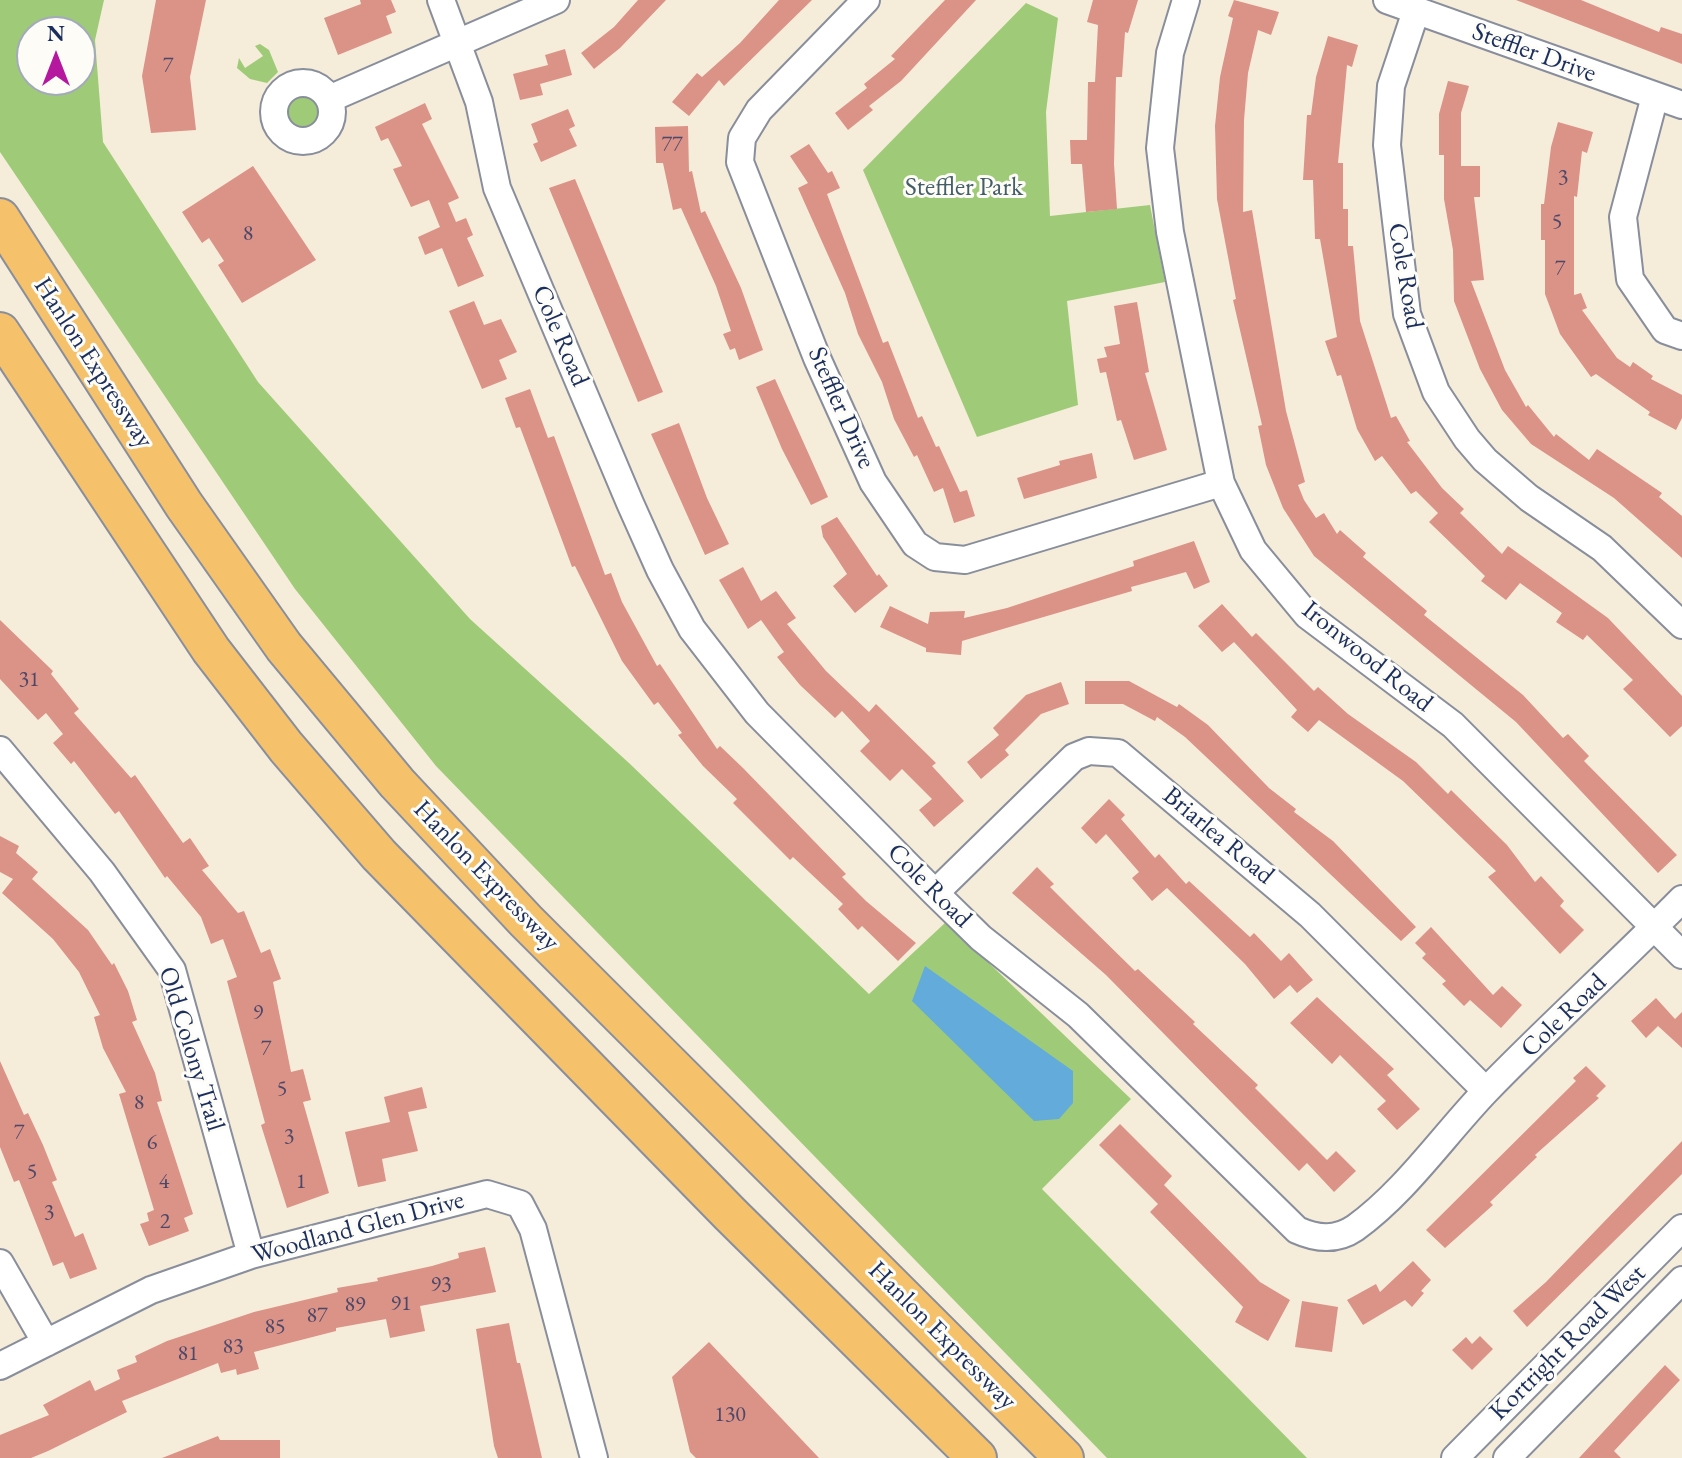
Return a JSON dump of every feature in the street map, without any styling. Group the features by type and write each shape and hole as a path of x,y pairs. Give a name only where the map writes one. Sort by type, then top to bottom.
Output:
{"highway":[{"name":"Hanlon Expressway","path":"0,218 184,505 284,647 397,783 526,921 1064,1458"},
{"path":"0,332 211,650 286,747 379,855 730,1214 977,1458"}],"street":[{"name":"Cole Road","path":"441,0 479,102 497,188 630,503 676,600 721,670 757,713 981,938 1078,1015 1297,1230 1309,1236 1338,1237 1353,1229 1379,1207 1486,1091 1682,899"},
{"path":"329,99 556,0"},
{"name":"Steffler Drive","path":"866,0 759,110 742,138 740,162 817,358 873,482 904,531 935,557 965,560 1221,483"},
{"name":"Ironwood Road","path":"1186,0 1170,53 1160,148 1170,232 1221,483 1253,550 1307,615 1453,725 1682,955"},
{"name":"Steffler Drive","path":"1387,0 1682,105"},
{"name":"Cole Road","path":"1416,11 1391,86 1387,145 1407,314 1436,392 1485,460 1529,498 1602,548 1682,625"},
{"path":"1655,96 1623,217 1630,279 1665,330 1682,336"},
{"name":"Old Colony Trail","path":"0,750 102,872 172,970 251,1255"},
{"name":"Briarlea Road","path":"935,893 1074,757 1089,751 1118,753 1310,915 1486,1091"},
{"name":"Woodland Glen Drive","path":"0,1366 151,1290 251,1255 487,1194 520,1204 533,1229 594,1458"},
{"name":"Kortright Road West","path":"1455,1458 1682,1228"},
{"path":"0,1263 46,1343"},
{"name":"Kortright Road West","path":"1507,1458 1682,1280"}],"green space":[{"path":"0,0 104,0 96,36 96,16 16,16 16,96 96,96 96,53 103,142 258,382 470,619 629,763 869,994 946,922 1131,1099 1042,1189 1307,1458 1107,1458 436,766 295,589 0,152"},
{"name":"Steffler Park","path":"1026,3 1058,18 1046,112 1050,216 1150,205 1165,282 1067,301 1078,405 977,437 863,170"},
{"path":"260,44 269,50 278,72 267,83 250,79 237,68 239,58 245,68 263,56 255,46"},
{"path":"303,93 316,99 322,112 316,125 303,131 290,125 284,112 290,99"}],"water":[{"path":"925,966 1073,1071 1073,1103 1059,1119 1034,1121 912,1001"}],"building":[{"path":"156,0 206,0 190,77 196,130 151,133 142,76"},
{"path":"360,0 391,0 396,12 386,16 392,33 338,55 324,18 361,4"},
{"path":"638,0 666,0 620,48 594,69 581,53 614,27"},
{"path":"779,0 812,0 724,86 719,80 689,116 672,102 697,73 702,77 740,43"},
{"path":"945,0 976,0 901,81 869,106 873,110 848,130 835,113 867,88 864,84 895,59 891,56"},
{"path":"1093,0 1138,0 1128,33 1125,32 1122,77 1116,77 1114,164 1117,209 1086,212 1082,164 1071,164 1070,140 1087,140 1088,82 1095,82 1098,25 1087,22"},
{"path":"1234,0 1279,12 1271,35 1258,30 1248,73 1243,212 1252,210 1286,411 1305,482 1298,485 1304,500 1316,518 1324,513 1337,534 1340,530 1366,553 1363,557 1427,611 1424,615 1523,695 1563,738 1568,734 1589,756 1584,761 1677,855 1658,873 1516,722 1314,556 1283,508 1266,465 1258,426 1262,425 1233,300 1236,299 1217,199 1215,126 1220,77 1233,18 1228,16"},
{"path":"1516,0 1581,0 1659,32 1661,27 1682,34 1682,64"},
{"path":"1328,36 1358,45 1352,67 1347,65 1338,163 1343,163 1343,209 1348,209 1348,246 1353,246 1360,321 1391,418 1396,416 1410,441 1407,442 1442,488 1464,509 1460,513 1502,554 1508,546 1608,618 1682,696 1682,726 1670,737 1623,689 1633,680 1587,635 1583,640 1556,622 1562,613 1520,583 1506,600 1481,581 1485,576 1429,522 1438,513 1416,491 1411,494 1382,456 1375,461 1357,429 1341,375 1337,376 1325,341 1337,337 1320,239 1315,239 1313,180 1303,180 1307,115 1311,115 1316,77"},
{"path":"565,49 572,75 540,84 543,95 520,100 513,74 548,65 545,55"},
{"path":"1448,81 1469,86 1461,113 1461,166 1480,166 1480,197 1474,197 1484,280 1471,281 1505,370 1526,407 1528,405 1554,437 1556,434 1589,460 1597,449 1662,493 1659,497 1682,516 1682,558 1614,498 1531,444 1502,410 1480,369 1454,301 1453,250 1444,199 1444,155 1439,155 1439,114"},
{"path":"425,103 432,119 422,124 459,198 448,203 456,222 466,218 473,235 467,238 484,276 458,287 442,248 425,255 418,237 440,227 429,200 411,207 393,169 402,166 388,138 381,141 375,127"},
{"path":"568,109 575,126 569,129 577,146 541,162 533,144 538,142 531,124"},
{"path":"1558,122 1593,132 1587,153 1582,151 1577,197 1574,196 1574,295 1581,293 1587,308 1582,310 1617,358 1630,367 1633,362 1653,376 1651,379 1682,395 1682,418 1676,430 1648,415 1650,412 1596,374 1591,377 1560,334 1545,294 1545,240 1541,240 1541,204 1544,204 1551,147"},
{"path":"688,126 689,172 692,171 701,213 705,211 741,288 763,350 739,360 735,348 730,350 723,334 731,331 716,286 681,208 673,210 663,163 656,163 655,127"},
{"path":"809,144 828,173 832,171 840,188 827,194 883,343 888,341 918,418 922,416 960,492 967,490 975,516 954,523 943,488 934,492 917,455 914,457 894,419 882,382 858,334 845,293 798,188 808,183 790,156"},
{"path":"253,166 316,260 242,303 218,265 224,261 209,238 202,243 182,212"},
{"path":"575,179 663,392 638,402 549,188"},
{"path":"474,301 484,325 501,319 517,352 499,360 507,379 482,389 449,311"},
{"path":"1137,302 1149,372 1145,373 1167,450 1134,460 1121,420 1117,421 1106,372 1100,373 1097,359 1107,357 1104,347 1120,344 1114,306"},
{"path":"775,379 828,497 811,505 782,449 756,387"},
{"path":"530,389 548,438 554,436 605,575 611,573 622,602 657,666 660,664 717,749 720,746 743,768 846,874 842,877 866,901 916,943 898,961 862,926 858,930 838,909 843,904 793,857 790,860 733,803 737,799 703,766 678,735 682,733 658,702 654,705 622,661 575,566 572,567 520,427 516,428 505,398"},
{"path":"679,423 707,498 729,544 705,555 651,434"},
{"path":"1092,453 1097,478 1024,499 1017,478 1060,465 1059,461"},
{"path":"837,517 877,576 879,574 888,586 855,613 833,586 847,574 823,537 821,526"},
{"path":"1194,541 1210,582 1194,589 1186,572 1131,587 1132,591 962,641 961,655 926,652 926,648 880,627 890,606 928,624 930,612 965,611 964,618 1007,608 1134,566 1133,561"},
{"path":"743,567 761,601 776,591 796,618 787,624 826,671 869,712 876,704 936,763 932,766 964,801 934,827 919,810 932,799 902,769 890,781 860,751 870,741 842,711 835,718 800,685 777,657 784,652 761,620 748,629 719,580"},
{"path":"1222,604 1252,637 1256,633 1314,691 1318,687 1348,714 1416,762 1448,794 1451,790 1507,845 1535,882 1541,876 1564,901 1560,906 1584,930 1560,954 1488,877 1496,871 1403,781 1319,720 1308,732 1291,717 1297,710 1234,642 1222,652 1198,626"},
{"path":"0,620 53,671 51,674 79,709 74,713 131,778 135,775 183,843 190,838 209,866 202,870 238,913 244,911 261,953 270,949 281,979 273,982 291,1072 303,1069 311,1100 303,1102 329,1193 287,1208 261,1125 265,1123 227,981 237,977 223,939 211,944 201,917 167,876 165,878 119,811 115,814 74,761 71,764 53,743 63,734 46,713 38,720 0,679"},
{"path":"1085,681 1129,681 1177,707 1179,704 1208,725 1269,788 1296,809 1294,812 1333,841 1416,927 1401,941 1185,737 1157,717 1155,721 1123,704 1085,704"},
{"path":"1061,682 1069,704 1041,714 1005,750 1009,755 981,779 967,762 999,735 993,728 1026,695"},
{"path":"1109,799 1125,815 1121,819 1155,858 1159,854 1186,884 1189,881 1250,937 1254,933 1281,961 1289,953 1313,980 1297,993 1290,985 1274,999 1245,964 1167,888 1152,901 1132,878 1139,872 1106,834 1096,844 1081,828"},
{"path":"0,836 19,846 16,853 38,872 32,879 88,930 112,965 114,963 128,991 137,1020 132,1022 155,1073 162,1101 157,1102 193,1214 184,1218 189,1231 149,1246 140,1224 149,1221 147,1213 154,1210 119,1094 126,1092 103,1048 94,1017 100,1015 79,972 53,939 2,893 13,879 0,872"},
{"path":"1037,867 1054,884 1050,887 1135,971 1138,969 1195,1022 1193,1024 1258,1085 1255,1088 1327,1160 1336,1151 1356,1171 1334,1192 1307,1163 1299,1171 1106,975 1012,893"},
{"path":"1431,927 1493,995 1502,986 1522,1005 1501,1028 1470,1000 1464,1006 1442,984 1446,981 1422,958 1426,954 1415,943"},
{"path":"1317,997 1394,1069 1387,1075 1420,1109 1397,1130 1377,1109 1386,1101 1340,1055 1332,1064 1290,1023"},
{"path":"1656,998 1675,1019 1682,1012 1682,1048 1658,1026 1646,1038 1631,1021"},
{"path":"0,1061 24,1115 28,1113 43,1145 57,1180 52,1182 75,1237 83,1233 97,1269 70,1279 63,1262 53,1266 19,1180 14,1182 0,1147"},
{"path":"1586,1066 1606,1086 1596,1096 1599,1098 1535,1155 1537,1157 1490,1202 1493,1205 1445,1248 1426,1230 1576,1081 1573,1078"},
{"path":"422,1087 427,1108 408,1112 418,1151 382,1159 386,1181 358,1187 345,1132 390,1122 384,1097"},
{"path":"1120,1124 1172,1176 1164,1185 1260,1282 1290,1300 1268,1341 1235,1322 1243,1307 1150,1212 1158,1204 1099,1145"},
{"path":"1682,1141 1682,1174 1527,1327 1513,1311 1546,1282"},
{"path":"485,1247 496,1292 420,1306 425,1331 390,1338 386,1319 336,1328 336,1331 254,1352 259,1369 237,1375 236,1369 221,1373 218,1363 122,1401 127,1412 48,1451 31,1458 0,1458 0,1435 49,1415 43,1405 90,1380 95,1391 120,1379 117,1370 137,1362 135,1356 167,1341 254,1312 338,1292 337,1288 378,1281 377,1278 432,1266 459,1258 458,1253"},
{"path":"1413,1261 1431,1280 1421,1291 1424,1293 1412,1307 1405,1300 1363,1325 1347,1300 1376,1284 1380,1292"},
{"path":"1302,1301 1338,1307 1332,1352 1295,1347"},
{"path":"509,1323 542,1458 498,1458 494,1446 476,1329"},
{"path":"1480,1336 1493,1349 1472,1370 1452,1350 1466,1337 1472,1344"},
{"path":"709,1342 819,1458 696,1458 690,1452 672,1377"},
{"path":"1665,1365 1680,1380 1614,1451 1621,1458 1579,1458"},
{"path":"218,1436 220,1440 280,1440 280,1458 162,1458"}]}
